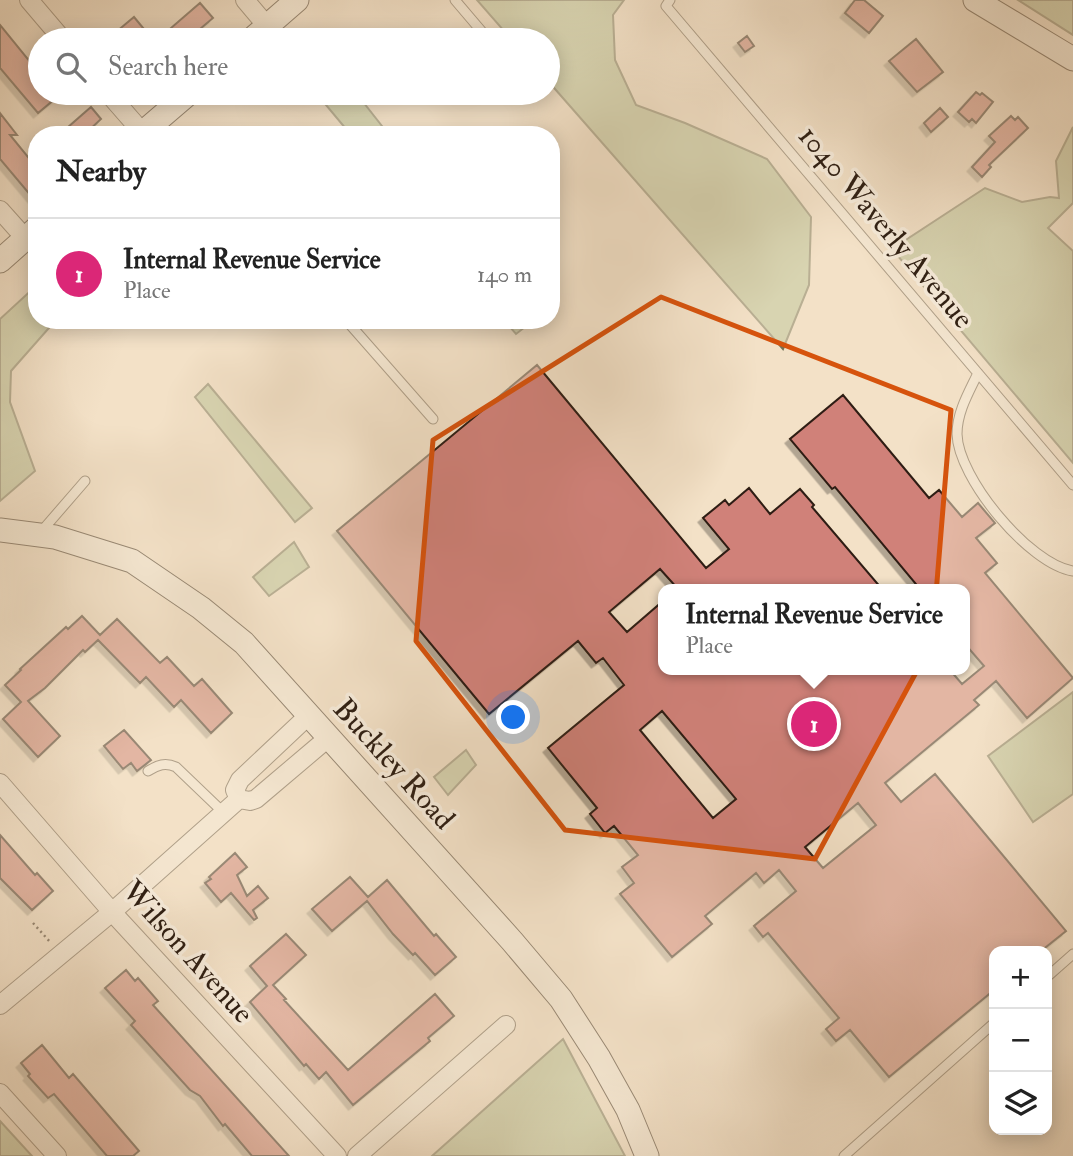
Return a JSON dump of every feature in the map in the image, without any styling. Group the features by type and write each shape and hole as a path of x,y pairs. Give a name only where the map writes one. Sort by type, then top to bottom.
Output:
{"street":[{"path":"29,0 53,28"},
{"path":"245,0 257,28"},
{"path":"265,28 297,0"},
{"path":"975,0 1073,59"},
{"path":"118,105 135,126"},
{"path":"150,126 175,105"},
{"path":"0,210 28,231"},
{"path":"0,261 28,236"},
{"name":"Buckley Road","path":"0,530 55,537 132,561 201,608 244,643 561,999 581,1027 615,1087 647,1156"},
{"path":"239,799 235,790 240,780 308,716"},
{"path":"239,799 256,799 328,738"},
{"name":"Wilson Avenue","path":"0,783 112,912 337,1156"},
{"path":"0,1005 112,912 239,799"},
{"path":"356,1156 506,1025"},
{"path":"0,1093 57,1156"}],"lane":[{"path":"455,0 479,28"},
{"name":"1040 Waverly Avenue","path":"670,0 666,6 1073,485"},
{"path":"354,329 433,419"},
{"path":"978,373 958,424 959,445 965,465 979,492 1024,544 1048,560 1073,571"},
{"path":"39,534 85,481"},
{"path":"148,771 158,765 176,767 224,813"},
{"path":"1052,973 1073,954"},
{"path":"844,1156 989,1027"}],"path":[{"path":"33,923 51,943"}],"highlighted area":[{"path":"661,297 951,410 932,643 815,859 565,830 416,641 433,440"}],"green space":[{"path":"477,0 624,0 613,15 615,60 636,105 767,159 811,217 809,285 783,349 560,95 560,28 502,28"},
{"path":"1018,0 1073,0 1073,35"},
{"path":"326,105 365,105 382,126 344,126"},
{"path":"1073,127 1073,203 1048,228 1073,251 1073,463 892,249 985,188 1022,202 1059,198 1056,161"},
{"path":"28,293 28,329 48,329 11,371 10,402 35,471 0,501 0,319"},
{"path":"208,384 312,508 295,522 195,397"},
{"path":"294,542 309,567 269,596 253,577"},
{"path":"1073,692 1073,794 1033,822 988,756"},
{"path":"466,750 476,765 448,795 434,777"},
{"path":"563,1039 625,1156 432,1156"},
{"path":"0,1121 32,1156 0,1156"}],"building":[{"path":"855,0 864,0 883,16 869,33 845,13"},
{"path":"200,3 213,18 201,28 171,28"},
{"path":"134,17 143,28 121,28"},
{"path":"0,25 28,59 28,101 0,68"},
{"path":"747,36 754,46 745,52 738,43"},
{"path":"916,39 943,72 917,92 889,61"},
{"path":"976,92 980,95 982,93 993,102 976,123 972,119 969,122 958,112"},
{"path":"31,105 48,105 38,113"},
{"path":"91,107 101,119 94,126 69,126"},
{"path":"940,108 948,117 931,132 924,123"},
{"path":"0,113 17,135 10,135 28,157 28,192 0,159"},
{"path":"1011,116 1015,120 1018,117 1028,128 989,165 991,167 982,177 972,167 995,142 989,136"},
{"path":"537,365 706,568 729,549 703,518 725,500 729,505 749,488 770,514 800,489 814,505 812,507 878,584 674,584 660,569 609,612 627,632 658,605 658,675 954,675 962,684 984,666 970,650 970,584 916,584 835,487 832,489 790,439 843,395 929,498 939,490 962,517 978,503 995,523 976,538 997,563 985,573 1073,678 1027,718 996,681 974,700 979,705 885,783 901,802 935,774 1066,931 1047,946 989,946 989,994 889,1077 850,1030 836,1041 826,1029 839,1018 768,933 763,937 754,926 796,891 779,870 764,883 756,873 705,916 712,924 672,957 620,894 634,883 622,867 638,855 614,826 605,833 590,814 597,808 548,748 624,685 603,658 596,663 578,641 489,714 337,531","holes":["662,711 736,799 713,818 640,730","858,803 876,825 823,868 805,847"]},
{"path":"82,616 100,635 117,619 160,663 167,657 194,686 202,679 232,713 211,733 181,700 174,707 146,677 140,683 98,640 85,652 83,650 28,701 60,736 38,757 3,719 21,702 5,685 66,627 68,629"},
{"path":"124,730 151,760 137,771 131,763 123,769 104,746"},
{"path":"0,835 53,891 32,910 0,878"},
{"path":"235,853 247,867 237,875 247,896 258,886 268,898 253,910 257,918 254,920 231,893 221,902 205,883"},
{"path":"350,877 368,897 387,880 434,936 436,934 456,957 435,975 393,934 367,901 332,931 312,909"},
{"path":"286,934 306,955 273,985 348,1070 435,994 454,1016 428,1038 430,1041 353,1105 326,1072 319,1079 306,1064 304,1066 250,1002 267,986 250,966"},
{"path":"126,970 135,981 138,978 158,1001 153,1005 289,1156 252,1156 225,1124 223,1126 200,1096 190,1090 131,1025 135,1021 105,988"},
{"path":"42,1045 69,1078 73,1074 139,1151 133,1156 107,1156 54,1094 48,1098 28,1076 30,1074 21,1063"}],"place":[{"name":"Internal Revenue Service","path":"814,724"}]}
